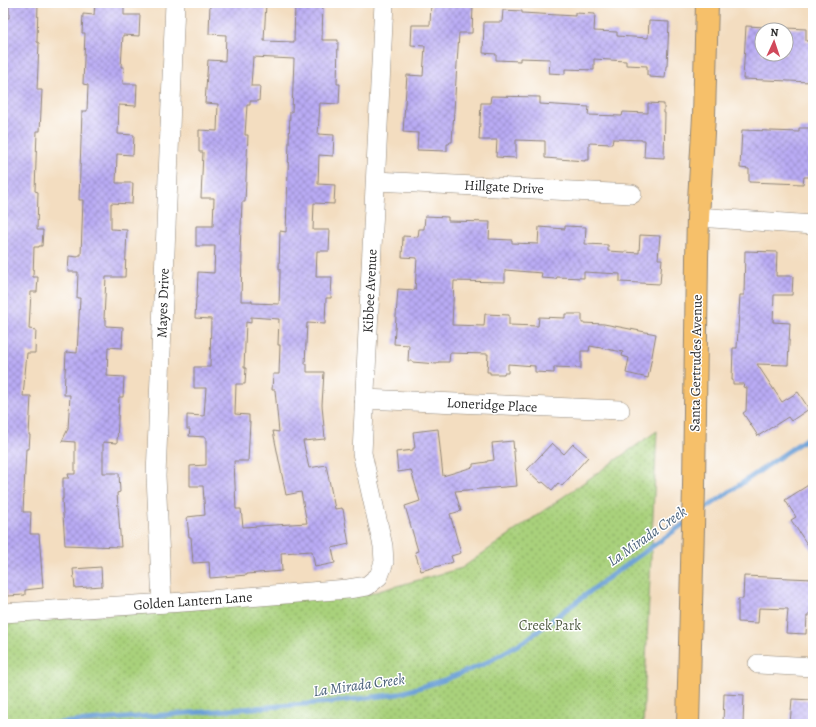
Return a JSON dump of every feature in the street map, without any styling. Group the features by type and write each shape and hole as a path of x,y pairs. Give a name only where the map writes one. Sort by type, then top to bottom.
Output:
{"main road":[{"name":"Santa Gertrudes Avenue","path":"688,724 693,543 698,218 704,116 707,3"}],"street":[{"name":"Mayes Drive","path":"162,603 156,476 175,3"},
{"name":"Kibbee Avenue","path":"379,576 384,562 383,546 362,453 384,3"},
{"name":"Hillgate Drive","path":"376,181 632,194"},
{"path":"698,218 813,225"},
{"name":"Loneridge Place","path":"364,399 620,410"},
{"name":"Golden Lantern Lane","path":"3,614 348,589 367,586 379,576"},
{"path":"758,664 813,667"}],"green space":[{"name":"Creek Park","path":"657,431 643,724 3,724 3,623 368,594 462,568"}],"building":[{"path":"9,3 38,3 37,42 39,43 37,90 42,90 40,131 37,131 35,191 38,192 37,230 43,230 42,246 34,247 33,277 38,277 37,292 31,292 29,329 36,330 35,353 27,353 23,396 31,396 30,435 29,449 26,449 23,512 31,512 30,534 39,534 43,588 25,590 25,595 7,596 7,591 3,591 3,111 6,82 3,82 3,18 9,18"},
{"path":"95,3 124,3 124,15 140,15 139,36 123,35 121,67 124,67 123,84 137,84 136,106 119,105 118,134 134,135 133,155 117,154 116,183 133,183 132,204 111,203 111,229 127,230 125,277 106,277 104,319 106,319 106,326 123,327 122,348 108,347 107,376 124,377 123,397 119,397 117,443 103,442 103,473 119,473 120,492 117,493 121,547 65,545 62,499 63,478 69,478 68,474 75,474 75,442 62,441 68,429 70,395 64,395 66,352 77,353 80,298 77,298 78,272 68,272 69,256 78,257 81,255 83,200 79,200 82,111 87,111 88,85 83,84 85,33 82,33 83,14 94,15"},
{"path":"210,3 266,3 264,41 294,42 295,3 323,3 322,40 338,40 337,84 340,84 339,104 320,103 318,134 334,135 333,156 319,155 318,184 335,185 334,204 314,203 313,230 330,230 329,251 317,251 316,277 332,277 331,298 326,298 325,324 307,323 305,364 307,364 307,372 324,372 322,405 325,439 303,441 309,468 326,465 335,509 343,509 349,544 332,548 335,563 315,567 312,551 281,553 282,571 210,578 209,562 193,563 191,537 189,537 187,517 205,515 203,486 190,486 190,466 206,465 206,437 189,436 190,429 187,429 187,415 204,416 206,388 194,388 194,367 210,367 211,319 195,318 198,272 214,273 215,246 196,246 196,226 213,226 214,198 201,198 203,152 199,152 199,130 217,131 218,104 205,103 208,60 225,61 226,35 209,34","holes":["253,57 294,59 292,112 290,112 286,232 280,231 279,304 241,301 242,253 240,253 242,202 245,202 248,135 245,135 247,105 250,105 250,101 259,101 260,86 251,86","251,317 279,319 279,374 273,374 272,390 275,390 279,432 273,431 286,495 301,492 307,523 243,527 241,509 236,509 234,461 248,461 250,422 249,415 235,414 236,384 245,384 246,368 244,368 246,322 251,323"]},
{"path":"431,4 473,6 472,33 459,33 452,142 447,144 447,151 417,150 418,133 403,132 407,75 423,76 425,46 411,45 412,25 430,25"},
{"path":"503,10 522,11 522,13 575,16 575,13 595,14 594,31 617,32 617,36 648,38 649,21 669,22 665,78 649,77 649,75 647,75 647,66 626,65 626,61 594,59 594,70 565,69 565,74 549,73 550,59 520,58 520,61 496,60 496,54 483,53 484,22 502,22"},
{"path":"746,26 754,26 754,62 794,62 794,28 806,29 806,41 812,41 813,74 811,82 743,79"},
{"path":"491,96 540,97 540,104 589,107 588,115 622,116 623,112 648,113 648,103 664,104 664,158 644,157 645,140 613,139 612,144 589,143 589,160 585,161 545,158 545,141 516,140 516,158 496,157 497,140 479,140 481,103 490,103"},
{"path":"799,128 813,128 812,177 804,177 803,184 749,182 749,169 740,168 742,130 799,132"},
{"path":"425,216 448,217 448,221 490,222 489,239 512,240 512,243 538,244 539,227 565,229 565,226 586,227 585,244 608,245 608,251 639,253 640,235 660,236 658,259 662,259 660,284 620,282 620,274 584,272 584,278 557,277 556,279 541,278 542,273 505,270 505,282 454,281 452,325 484,326 485,314 509,315 509,325 538,326 539,317 565,318 565,314 582,314 582,323 604,324 656,334 648,378 626,373 629,358 622,356 623,352 590,346 589,351 581,351 581,368 554,367 554,373 535,372 535,366 508,364 508,373 490,374 490,372 487,372 488,354 450,353 449,362 438,362 437,364 408,361 409,345 394,344 398,289 415,290 417,258 402,257 403,236 418,237 419,229 424,229"},
{"path":"745,251 777,252 776,276 793,276 792,295 774,295 773,322 790,323 788,365 757,364 782,402 798,392 809,409 791,421 788,417 758,436 743,413 746,411 747,388 743,387 744,384 733,384 732,380 733,348 737,348 740,295 744,295"},
{"path":"438,429 443,476 473,467 473,464 494,460 492,443 513,441 517,486 455,491 461,511 450,514 461,553 451,556 453,562 421,571 415,552 418,551 405,506 420,501 411,470 398,472 396,452 413,450 413,448 415,448 413,432"},
{"path":"552,443 564,454 573,444 588,457 562,486 558,483 552,490 543,482 541,483 527,470"},
{"path":"813,482 813,553 791,520 796,517 785,500"},
{"path":"101,567 102,586 75,588 73,569"},
{"path":"744,576 813,579 813,613 809,613 809,616 807,616 806,634 786,633 788,609 759,608 758,623 738,622 738,599 743,599"},
{"path":"724,694 744,695 743,724 723,724"},
{"path":"792,699 813,700 812,719 810,719 809,724 790,724"}],"waterway":[{"name":"La Mirada Creek","path":"699,513 813,434"},
{"name":"La Mirada Creek","path":"47,724 332,702 398,694 444,680 484,664 526,640 612,575 688,521"}]}
